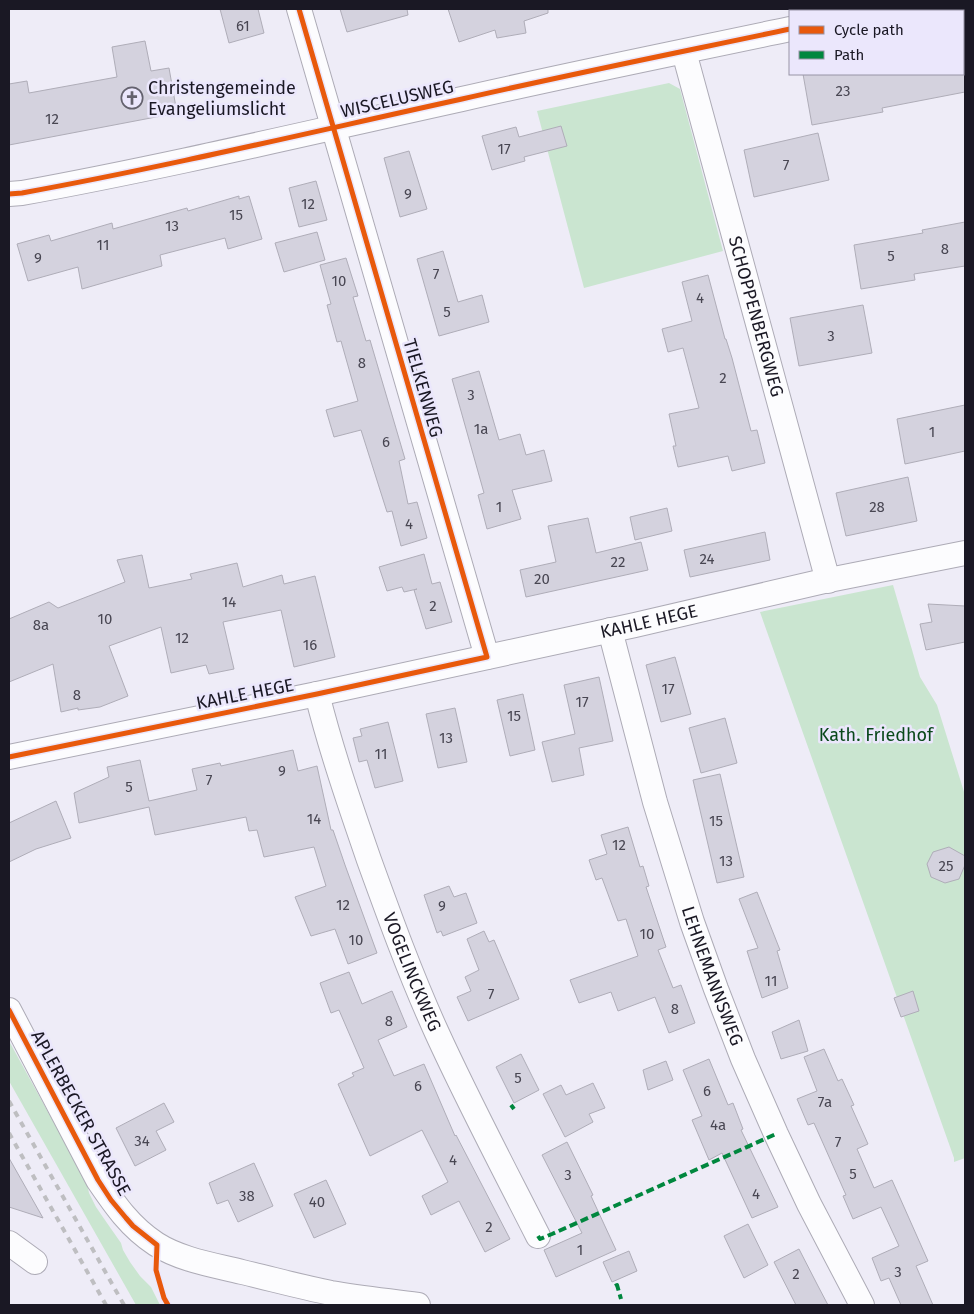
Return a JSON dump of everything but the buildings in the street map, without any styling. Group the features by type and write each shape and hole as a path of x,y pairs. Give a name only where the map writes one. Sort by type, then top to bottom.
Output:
{"street":[{"name":"TIELKENWEG","path":"299,9 487,657"},
{"name":"WISCELUSWEG","path":"9,194 118,175 789,28"},
{"name":"SCHOPPENBERGWEG","path":"684,52 828,580"},
{"name":"KAHLE HEGE","path":"9,757 317,694 828,580 965,553"},
{"name":"LEHNEMANNSWEG","path":"610,630 655,802 692,922 713,980 743,1059 776,1134 809,1204 862,1305"},
{"name":"VOGELINCKWEG","path":"317,694 354,816 421,995 459,1079 538,1236"},
{"name":"APLERBECKER STRASSE","path":"9,1010 98,1180 111,1200 133,1226 157,1245 191,1260 296,1285 365,1298 418,1305"},
{"path":"9,1242 35,1262"}],"green space":[{"path":"669,83 680,89 723,251 584,288 537,111"},
{"name":"Kath. Friedhof","path":"893,585 920,677 937,705 965,795 965,1158 954,1162 760,612"},
{"path":"9,1041 87,1183 89,1193 96,1207 121,1243 130,1262 151,1287 160,1305 136,1305 9,1081"}],"railway":[{"path":"9,1101 124,1305"},
{"path":"9,1133 106,1305"}],"marked path":[{"path":"511,1105 514,1109"},
{"path":"538,1236 540,1239 552,1234 776,1134"},
{"path":"615,1286 617,1285 621,1299"}],"cycle path":[{"path":"9,757 487,657 299,9"},
{"path":"9,194 77,183 188,160 789,29"},
{"path":"9,1010 98,1180 111,1200 133,1226 157,1245 156,1270 164,1298 168,1305"}],"place":[{"name":"Christengemeinde Evangeliumslicht","path":"132,98"}]}
